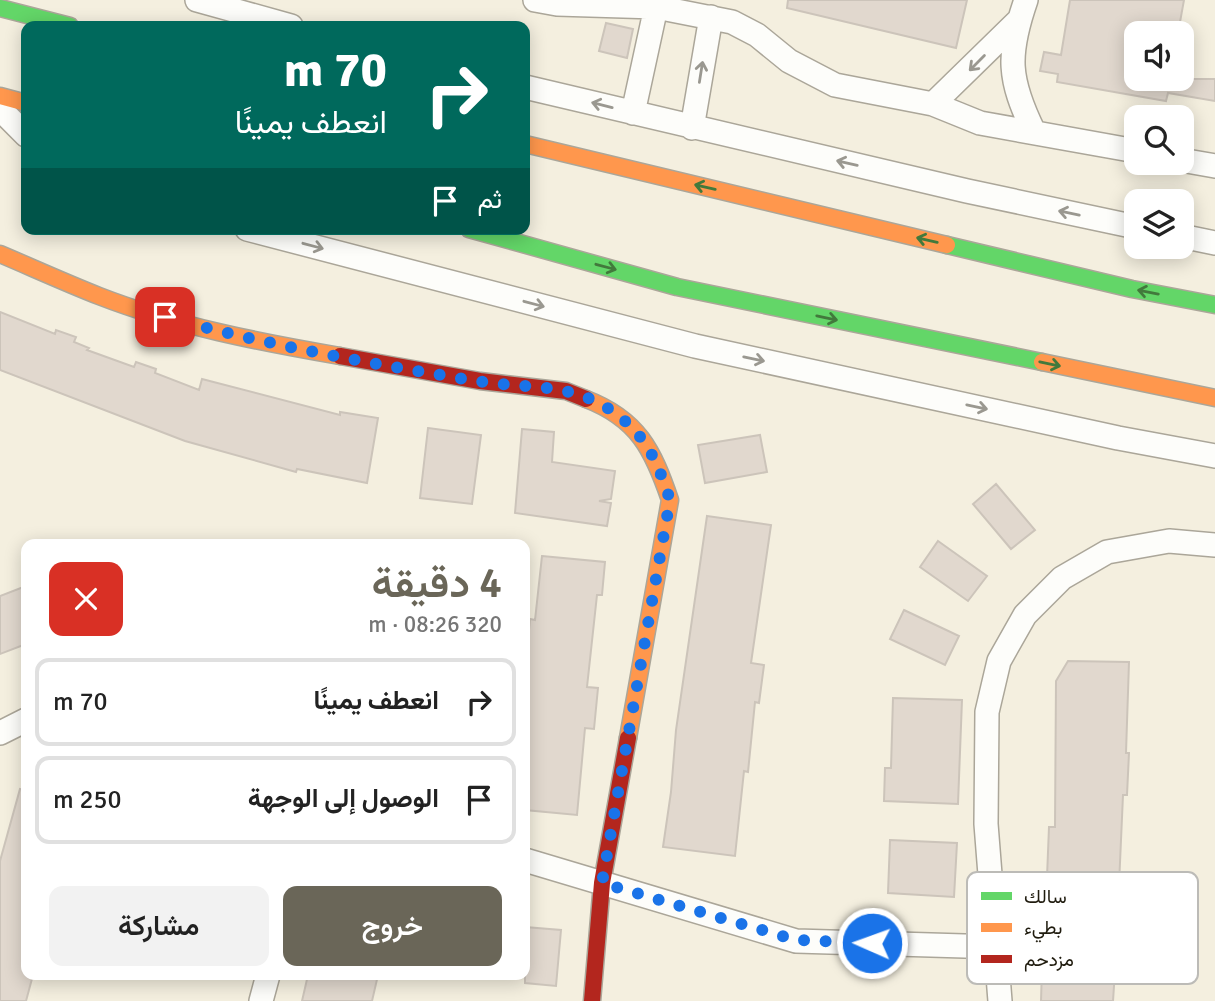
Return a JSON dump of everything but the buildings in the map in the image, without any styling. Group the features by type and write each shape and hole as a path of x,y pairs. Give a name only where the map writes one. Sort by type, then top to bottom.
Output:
{"street":[{"path":"197,0 273,21"},
{"path":"535,0 557,4 656,7 733,22 757,35 789,61 835,85 933,104 980,123 1124,149"},
{"path":"633,113 656,7"},
{"path":"0,8 51,21"},
{"path":"933,104 1023,10"},
{"path":"1023,10 1011,57 1019,100 1034,132"},
{"path":"692,128 711,17"},
{"path":"530,88 692,128 1124,224"},
{"path":"0,96 21,102"},
{"path":"0,109 21,130"},
{"path":"530,145 1132,289 1215,305"},
{"path":"1194,162 1215,166"},
{"path":"270,235 695,346 1118,438 1215,456"},
{"path":"491,235 677,287 1215,398"},
{"path":"1194,239 1215,243"},
{"path":"0,254 102,297 256,341 480,381 566,391 604,406 640,434 660,470 670,500 602,883 592,1001"},
{"path":"991,872 986,824 987,712 999,661 1025,615 1062,578 1107,552 1169,541 1215,545"},
{"path":"0,733 21,722"},
{"path":"530,861 796,940 967,946"},
{"path":"261,1001 267,980"}],"traffic: fast":[{"path":"0,8 51,21"},
{"path":"491,235 677,287 1042,362"},
{"path":"947,245 1132,289 1215,305"}],"traffic: slow":[{"path":"0,96 21,102"},
{"path":"530,145 947,245"},
{"path":"0,254 128,307 248,339 340,356"},
{"path":"1042,362 1215,398"},
{"path":"586,399 619,416 641,438 650,451 670,500 628,738"}],"traffic: jam":[{"path":"340,356 480,381 566,391 586,399"},
{"path":"592,1001 602,883 628,738"}],"route":[{"path":"165,317 256,341 480,381 566,391 604,406 640,434 660,470 670,500 602,883 796,940 872,943"}]}
